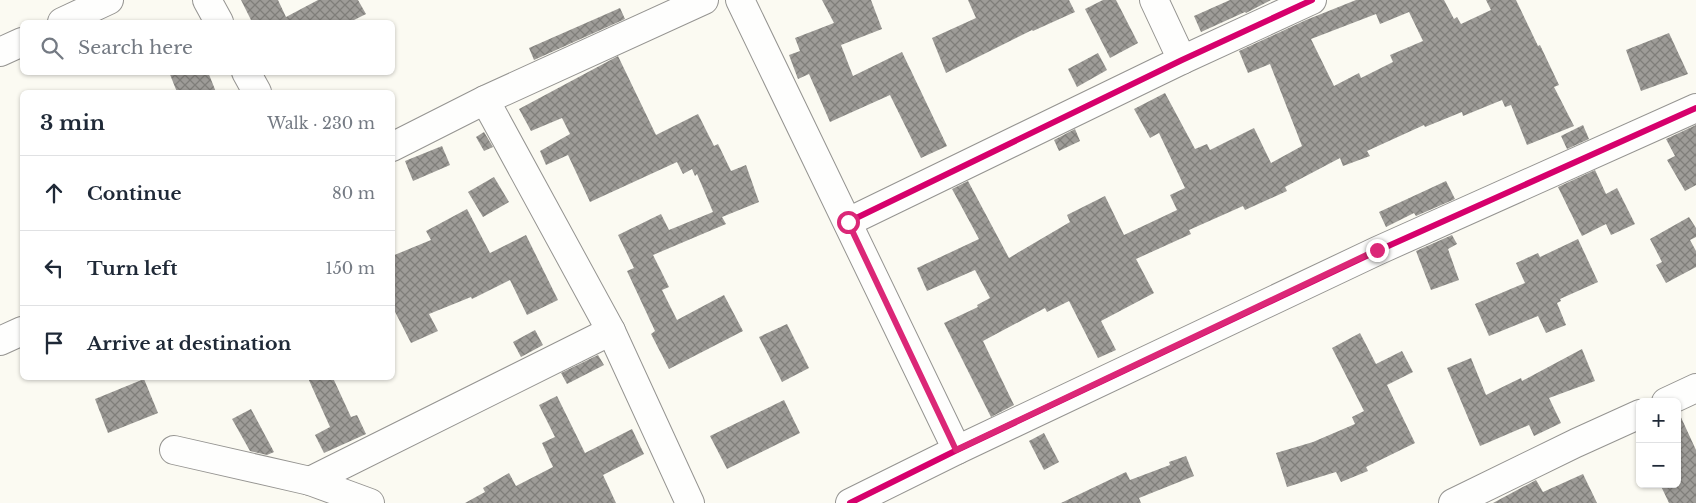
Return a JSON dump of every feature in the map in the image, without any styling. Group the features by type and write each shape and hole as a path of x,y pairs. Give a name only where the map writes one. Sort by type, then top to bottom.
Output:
{"street":[{"path":"66,20 109,0"},
{"path":"207,0 218,20"},
{"path":"395,145 485,100 704,0"},
{"path":"740,0 956,450"},
{"path":"1154,0 1182,60"},
{"path":"848,222 1182,60 1312,0"},
{"path":"0,52 20,43"},
{"path":"248,75 256,90"},
{"path":"485,100 611,331 690,503"},
{"path":"850,503 956,450 1377,250 1696,108"},
{"path":"310,481 611,331"},
{"path":"0,341 20,332"},
{"path":"1675,398 1696,388"},
{"path":"1454,503 1636,416"},
{"path":"174,450 310,481 370,503"}],"building":[{"path":"241,0 278,0 286,17 318,0 358,0 366,14 354,20 251,20"},
{"path":"822,0 871,0 882,29 841,45 853,76 902,52 947,146 921,158 890,95 830,122 809,74 798,79 789,55 800,51 795,38 834,23"},
{"path":"968,0 1069,0 1075,12 1032,30 946,73 932,38 976,18"},
{"path":"1103,0 1116,0 1138,43 1110,58 1085,9"},
{"path":"1230,0 1271,0 1201,32 1194,16"},
{"path":"1356,0 1444,0 1454,19 1457,17 1461,24 1491,10 1486,0 1516,0 1559,85 1554,87 1574,126 1527,145 1511,105 1505,107 1502,100 1463,116 1462,112 1425,127 1424,125 1367,151 1370,156 1343,166 1340,158 1285,187 1287,191 1245,210 1243,206 1189,230 1191,234 1136,259 1154,293 1101,321 1116,350 1098,358 1069,301 1047,312 1045,308 983,341 1014,405 991,417 944,323 978,307 977,305 990,298 975,270 927,291 917,268 979,239 952,189 968,181 1009,258 1070,222 1067,215 1105,196 1124,235 1177,210 1170,195 1185,188 1159,133 1150,138 1134,109 1165,93 1195,149 1207,144 1210,150 1254,128 1271,163 1302,146 1270,64 1248,73 1239,51 1306,20","holes":["1409,12 1423,41 1390,55 1393,62 1361,78 1359,73 1334,86 1311,39 1376,14 1380,24"]},
{"path":"620,8 625,19 534,60 529,48"},
{"path":"1669,33 1688,74 1641,91 1626,50"},
{"path":"1098,53 1107,70 1077,87 1068,69"},
{"path":"618,56 656,135 698,114 714,146 718,144 731,171 746,165 759,202 722,217 726,224 653,255 669,287 662,290 677,320 724,295 743,331 669,369 651,334 655,331 627,271 634,268 618,235 661,214 669,230 713,212 697,174 695,176 692,169 683,174 677,162 590,202 568,155 546,165 540,151 570,134 562,118 531,131 519,109"},
{"path":"170,75 209,75 215,90 176,90"},
{"path":"1583,125 1589,139 1567,149 1561,136"},
{"path":"1696,125 1696,185 1685,191 1667,160 1675,156 1666,139"},
{"path":"1075,129 1080,141 1059,151 1054,140"},
{"path":"484,132 493,147 484,151 476,137"},
{"path":"442,146 450,165 413,181 405,161"},
{"path":"1595,170 1606,194 1617,188 1635,224 1611,235 1606,224 1582,236 1558,187"},
{"path":"494,177 509,202 483,217 468,192"},
{"path":"1446,181 1455,199 1416,216 1414,213 1386,227 1379,212"},
{"path":"467,209 490,253 526,235 558,300 527,315 510,280 472,299 471,297 429,314 438,331 411,343 395,312 395,255 431,240 426,231"},
{"path":"1689,217 1696,228 1696,237 1690,240 1696,251 1696,267 1666,283 1656,265 1662,262 1650,239"},
{"path":"1452,235 1457,244 1448,249 1459,280 1431,290 1416,251"},
{"path":"1578,239 1598,282 1560,299 1561,301 1557,303 1566,325 1546,333 1538,316 1489,336 1475,304 1525,283 1516,263 1538,253 1540,257"},
{"path":"787,324 809,368 782,382 759,337"},
{"path":"535,330 543,345 521,357 513,342"},
{"path":"1360,333 1376,364 1402,351 1413,372 1387,385 1415,443 1366,467 1368,471 1341,482 1336,472 1287,487 1276,453 1313,442 1355,424 1352,417 1364,411 1332,348"},
{"path":"1582,349 1595,381 1549,398 1561,423 1534,436 1529,425 1480,446 1447,368 1471,358 1486,395 1521,378 1522,381"},
{"path":"598,355 604,365 567,384 561,373"},
{"path":"144,380 158,413 108,433 95,399"},
{"path":"309,380 334,380 351,417 357,415 366,434 324,453 315,435 330,427"},
{"path":"557,396 585,453 632,429 644,454 603,475 616,503 465,503 485,492 483,488 509,473 516,486 553,467 542,443 555,437 539,405"},
{"path":"784,400 800,433 727,469 710,436"},
{"path":"251,409 274,452 267,455 250,451 232,419"},
{"path":"1681,417 1696,450 1696,503 1669,503 1662,488 1681,488"},
{"path":"1044,433 1059,462 1044,470 1029,441"},
{"path":"1186,456 1194,476 1139,498 1141,503 1061,503 1126,472 1130,480 1170,465 1169,462"},
{"path":"1583,474 1597,503 1493,503 1536,480 1543,492"}],"cycle path":[{"path":"848,222 1182,60 1312,0"},
{"path":"850,503 957,450 1377,251 1696,108"}],"route":[{"path":"848,222 956,450 1377,250"}]}
